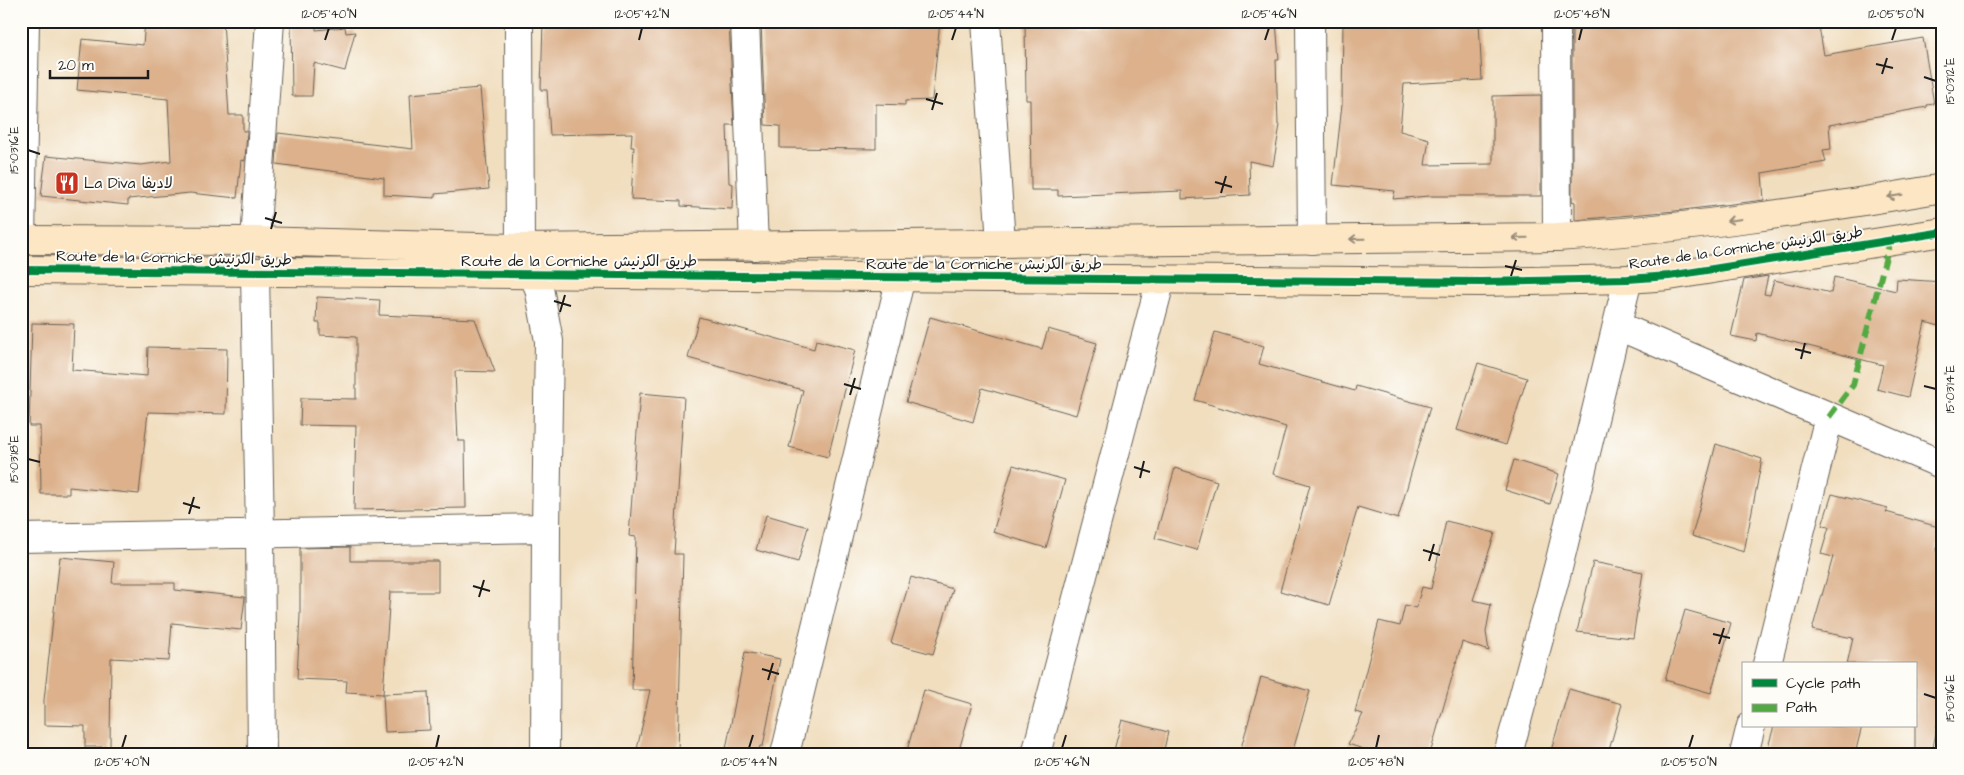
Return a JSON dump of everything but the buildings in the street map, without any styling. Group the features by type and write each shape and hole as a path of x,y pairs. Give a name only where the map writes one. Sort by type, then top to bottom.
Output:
{"street":[{"path":"21,240 25,21"},
{"path":"255,241 270,21"},
{"path":"518,21 520,248 539,288 549,341 545,754"},
{"path":"745,21 754,246"},
{"path":"986,21 1001,243"},
{"path":"1310,21 1312,240"},
{"path":"1556,21 1558,237"},
{"name":"Route de la Corniche طريق الكرنيش","path":"21,240 255,241 520,248 1558,237 1638,232 1726,221 1943,188"},
{"name":"Route de la Corniche طريق الكرنيش","path":"21,270 1481,282 1628,279 1669,276 1943,232"},
{"path":"255,273 262,754"},
{"path":"785,754 900,277"},
{"path":"1036,754 1161,279"},
{"path":"1508,754 1559,564 1628,279"},
{"path":"1618,326 1943,465"},
{"path":"1768,662 1830,418"},
{"path":"21,538 546,528"},
{"path":"1744,754 1750,728"}],"marked path":[{"path":"1829,417 1853,385 1890,241"}],"cycle path":[{"path":"21,270 1481,282 1628,279 1669,276 1943,232"}],"place":[{"name":"La Diva لاديفا","path":"67,183"}]}
